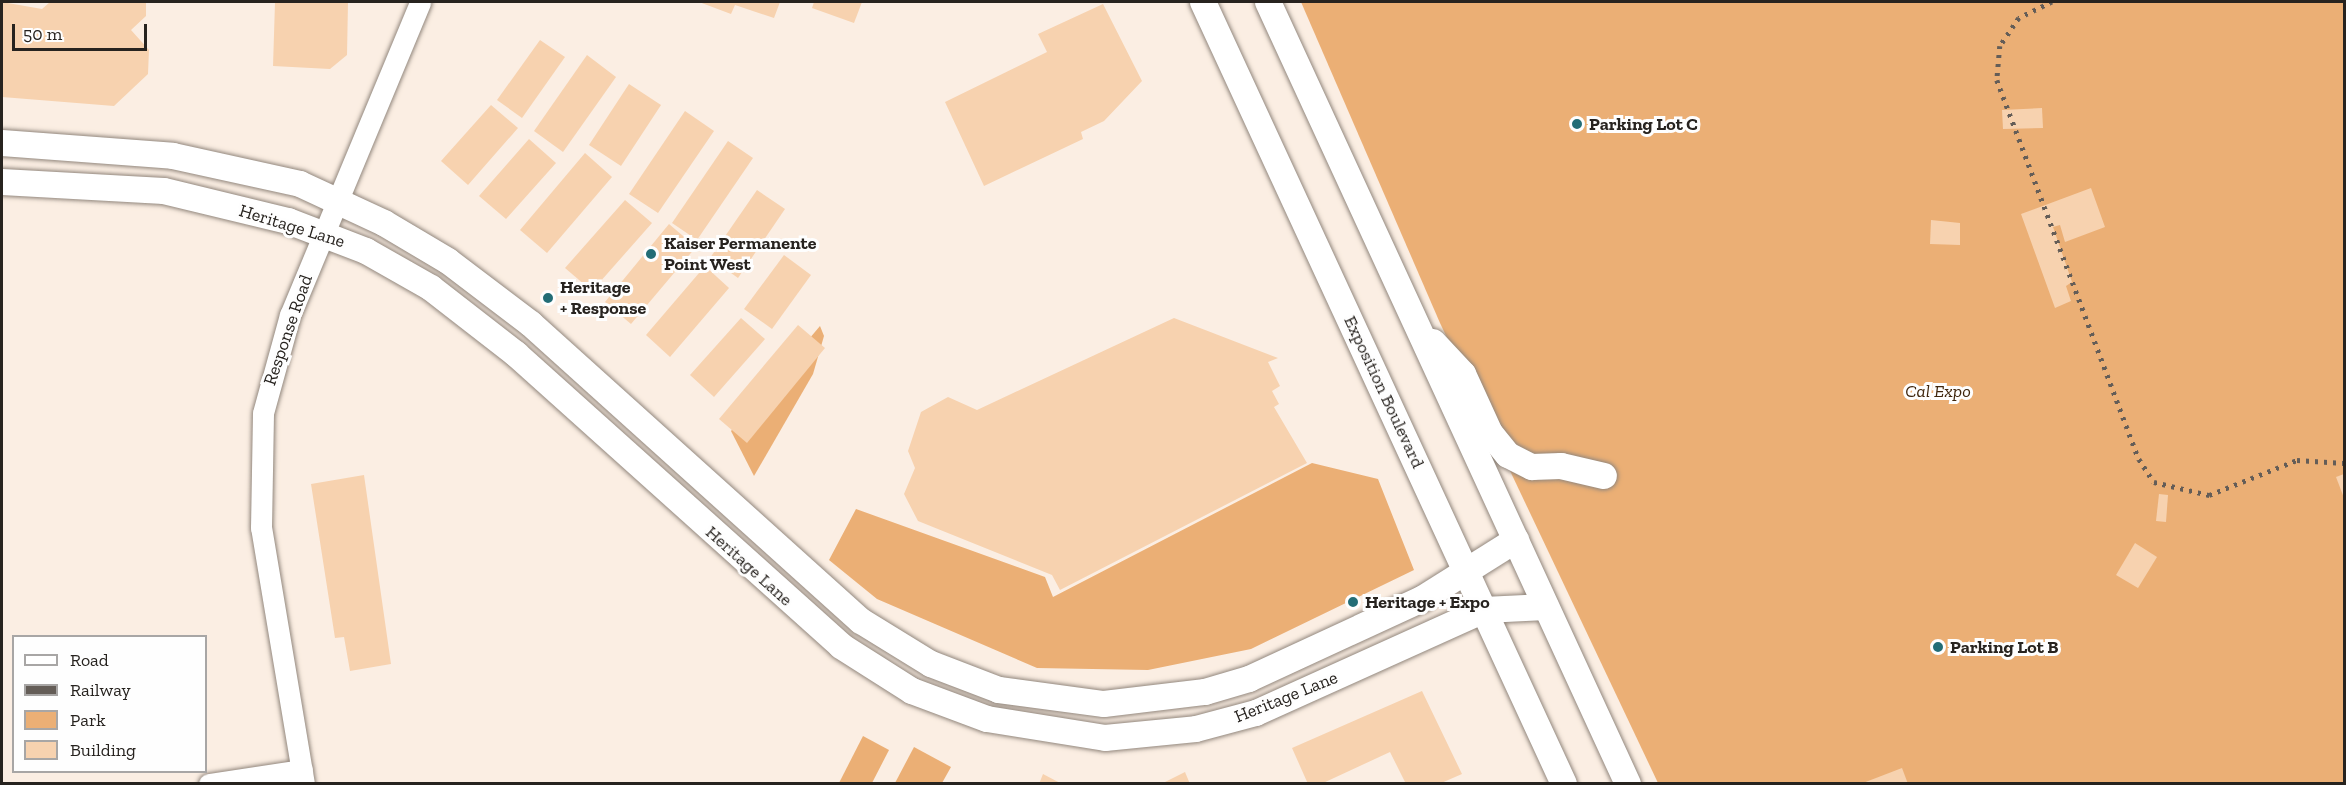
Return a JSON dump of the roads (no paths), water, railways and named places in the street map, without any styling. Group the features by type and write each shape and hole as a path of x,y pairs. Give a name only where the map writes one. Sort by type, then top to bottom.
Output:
{"main road":[{"name":"Exposition Boulevard","path":"1203,2 1564,783"},
{"path":"1268,2 1628,783"},
{"name":"Heritage Lane","path":"2,143 173,156 300,184 439,256 494,294 836,601 895,643 962,679 1013,694 1104,704 1205,692 1249,679 1468,574 1516,540"},
{"name":"Heritage Lane","path":"2,182 164,191 323,232 366,250 474,319 824,633 876,671 947,708 1059,735 1105,738 1196,729 1256,713 1484,610 1546,607"},
{"path":"1416,325 1463,374 1490,433 1508,455 1532,467 1561,466 1604,476"}],"street":[{"name":"Response Road","path":"303,777 261,528 258,455 280,342 323,232 420,2"},
{"path":"209,783 303,777"}],"railway":[{"path":"2052,2 2019,18 2000,46 1997,80 2139,459 2154,482 2209,495 2297,460 2344,463"}],"place":[{"name":"Parking Lot C","path":"1577,124"},
{"name":"Kaiser Permanente Point West","path":"651,254"},
{"name":"Heritage + Response","path":"548,298"},
{"name":"Heritage + Expo","path":"1353,602"},
{"name":"Parking Lot B","path":"1938,647"}],"park label":[{"name":"Cal Expo","path":"1938,391"}]}
